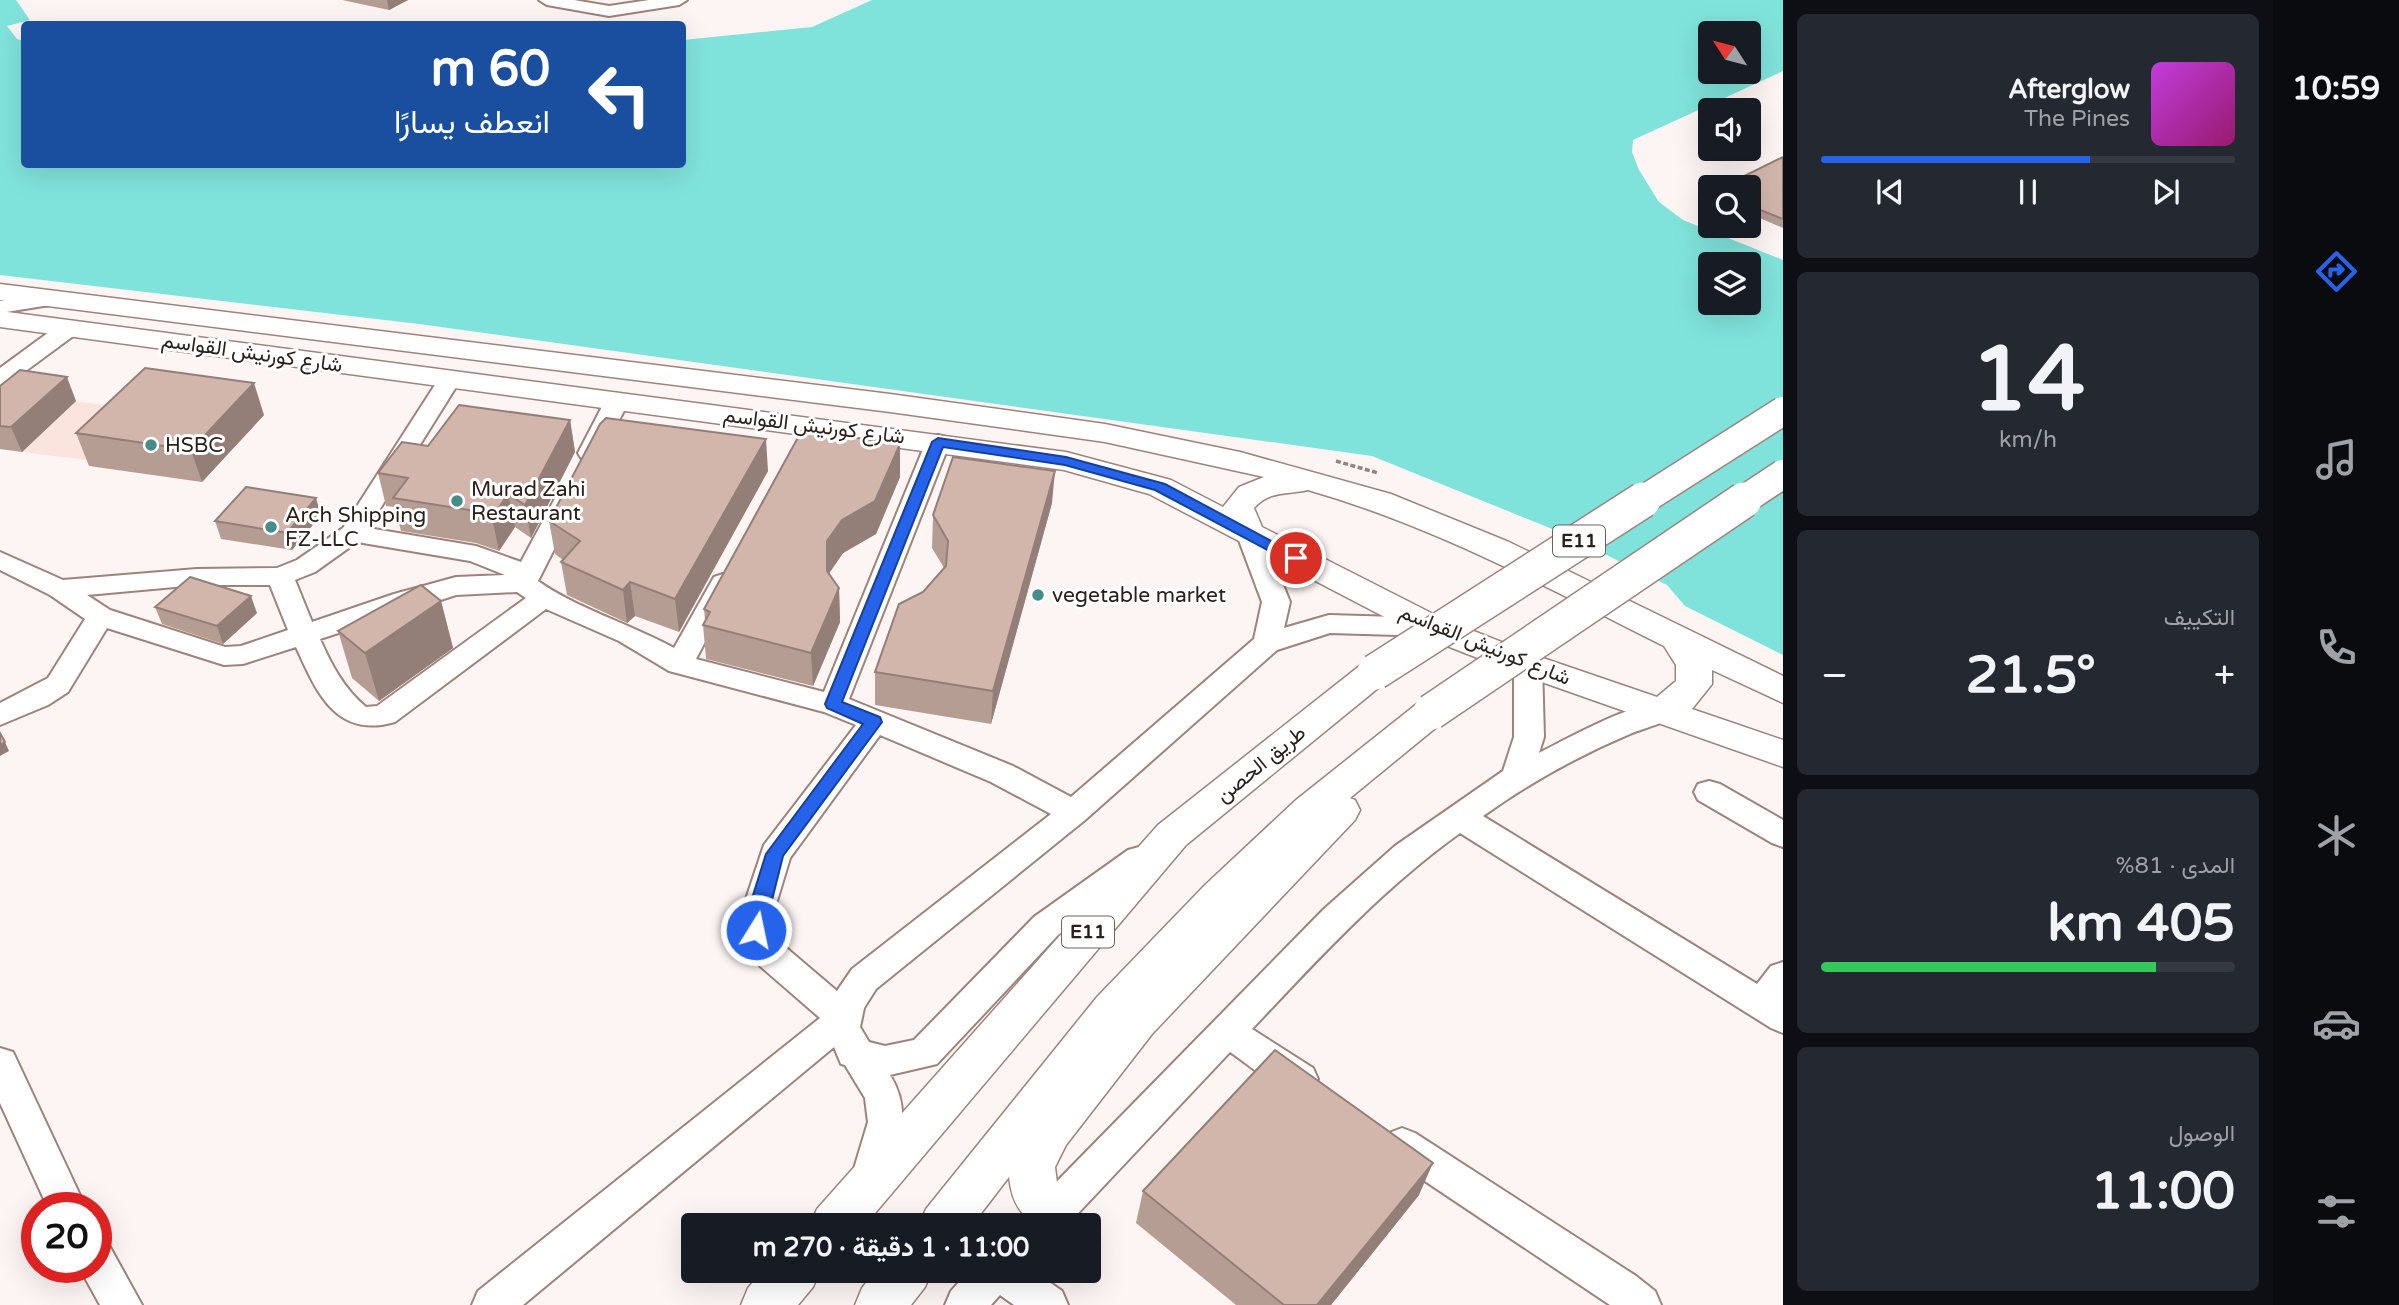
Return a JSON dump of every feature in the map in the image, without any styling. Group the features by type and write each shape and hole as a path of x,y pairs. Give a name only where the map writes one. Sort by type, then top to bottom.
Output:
{"main road":[{"name":"شارع كورنيش القواسم","path":"0,292 68,329 617,401 802,437 938,442 1066,461 1160,487 1431,627 1528,665 1783,754"},
{"name":"شارع كورنيش القواسم","path":"0,319 40,312 890,402 1105,433 1240,461 1380,501 1497,549 1783,691"},
{"name":"طريق الحصن","path":"844,1213 1172,835 1374,672 1783,411"},
{"name":"E11","path":"952,1213 1112,1010 1219,896 1310,810 1430,712 1783,474"},
{"path":"1251,535 1238,508 1244,497 1257,488 1283,483 1325,484"},
{"path":"1663,710 1679,700 1694,684 1694,664 1677,639"},
{"path":"1046,1213 1035,1195 1031,1166 1050,1131 1138,1021 1329,824 1430,712"},
{"path":"766,1305 784,1283"},
{"path":"880,1305 897,1283"}],"street":[{"path":"547,0 604,11 679,0"},
{"path":"633,0 656,4"},
{"path":"0,307 40,312"},
{"path":"0,327 40,312"},
{"path":"0,379 68,329"},
{"path":"59,589 197,577 280,576 306,565 352,533 450,379"},
{"path":"280,576 306,634 316,664 355,714 370,718 385,715 533,591 617,401"},
{"path":"833,704 938,442"},
{"path":"352,533 476,554 515,569 533,591"},
{"path":"1251,535 1276,602 1267,643"},
{"path":"679,664 737,556"},
{"path":"0,560 59,589 100,616 224,656 243,655 404,600 456,586 533,591 629,635 679,664 833,704 1002,774 1074,812"},
{"path":"0,715 38,698 58,685 100,616"},
{"path":"869,1183 886,1122 883,1095 850,1036 847,1004 864,979 1074,812 1267,643 1329,624 1431,627"},
{"path":"1516,777 1529,737 1528,665"},
{"path":"1052,1213 1336,918 1406,855 1516,777 1620,726 1663,710"},
{"path":"874,722 775,854 758,911 756,930 764,949 850,1036 885,1061 924,1053 1046,926 1172,835"},
{"path":"1709,793 1783,835"},
{"path":"1458,816 1772,1011 1783,976"},
{"path":"1227,1031 1332,1099"},
{"path":"492,1305 850,1036"},
{"path":"3,1079 59,1192"},
{"path":"1378,1130 1641,1305"},
{"path":"109,1283 122,1305"},
{"path":"965,1305 985,1283"},
{"path":"1016,1283 1048,1305"}],"shaded area":[{"path":"76,401 144,411 94,461 22,452"}],"water":[{"path":"0,0 16,0 30,20 7,26 21,40 21,168 686,168 686,40 812,27 872,0 1783,0 1783,71 1761,81 1761,21 1698,21 1698,84 1755,84 1724,98 1698,98 1698,110 1633,140 1632,152 1639,170 1659,202 1683,220 1698,226 1698,238 1728,238 1783,260 1783,655 1685,606 1667,585 1562,533 1372,456 419,324 0,275"}],"building":[{"path":"1783,157 1783,219 1761,210 1761,175 1746,175"},
{"path":"145,368 254,383 191,450 76,433"},
{"path":"20,370 67,377 11,427 0,426 0,386"},
{"path":"459,405 570,420 525,505 508,494 492,518 469,510 393,498 408,478 378,473 402,442 428,446"},
{"path":"606,418 766,439 675,599 630,582 623,590 561,562 580,541 549,521 600,424"},
{"path":"802,430 900,444 875,501 842,520 827,541 827,571 839,588 811,653 703,625 710,612 704,609"},
{"path":"953,457 1055,471 993,691 875,672 899,604 923,592 946,566 948,541 933,515"},
{"path":"246,487 316,498 287,533 215,521"},
{"path":"190,577 251,596 217,626 155,607"},
{"path":"421,585 441,601 365,653 338,631"},
{"path":"1275,1050 1433,1163 1317,1305 1284,1305 1143,1191"}],"place":[{"name":"HSBC","path":"151,445"},
{"name":"Murad Zahi Restaurant","path":"457,501"},
{"name":"Arch Shipping FZ-LLC","path":"271,527"},
{"name":"vegetable market","path":"1038,595"}],"route":[{"path":"756,930 758,911 775,854 874,722 833,704 938,442 1066,461 1160,487 1296,558"}]}
